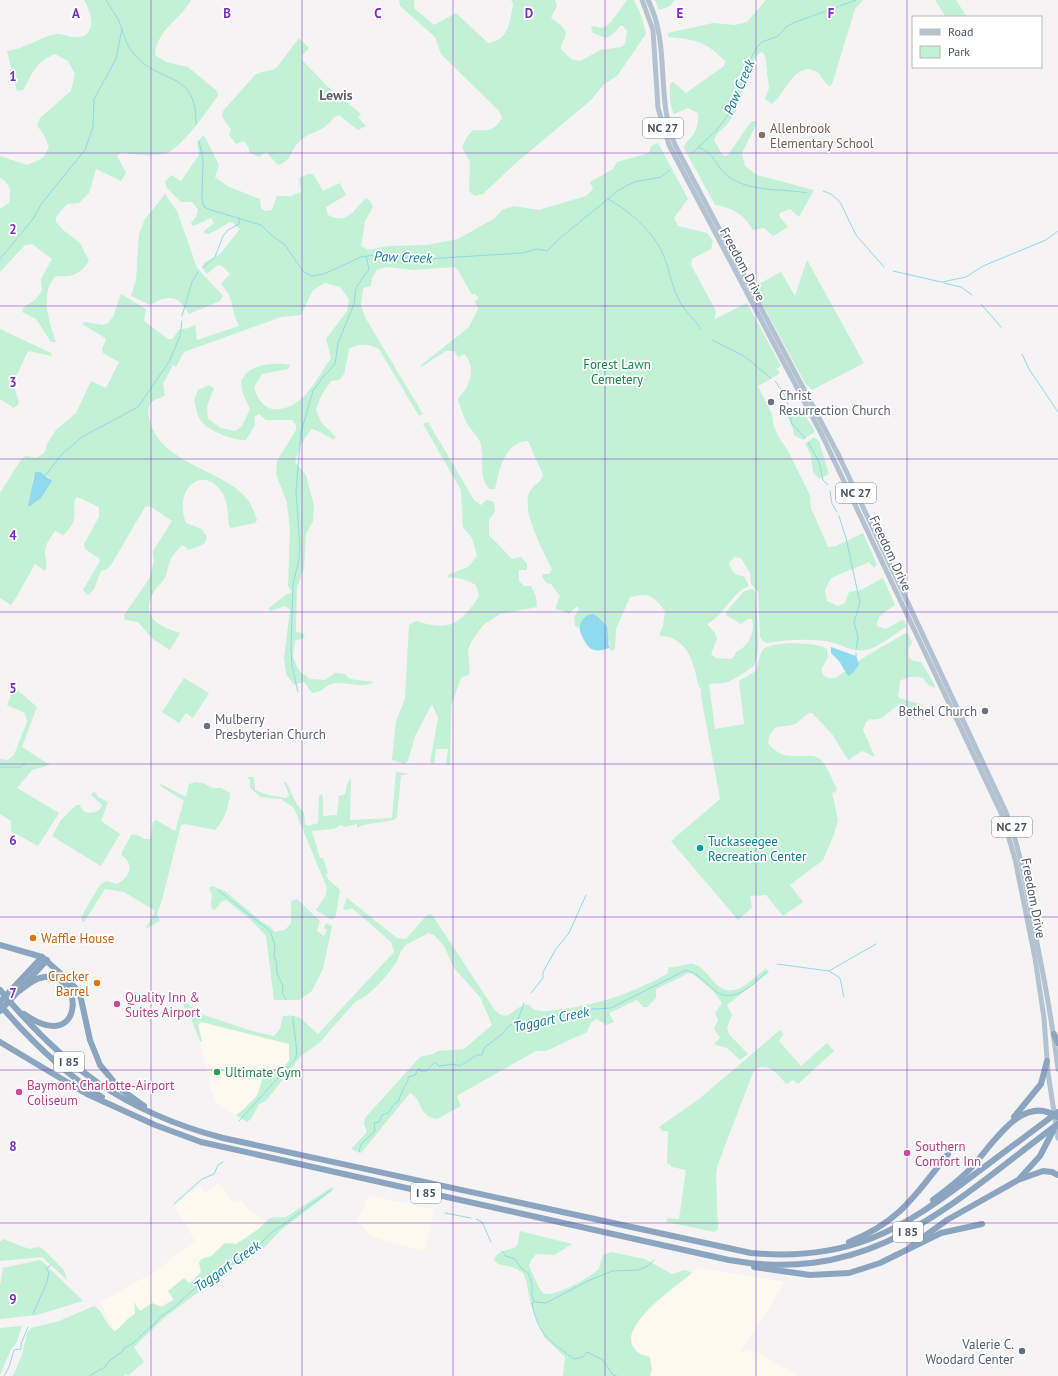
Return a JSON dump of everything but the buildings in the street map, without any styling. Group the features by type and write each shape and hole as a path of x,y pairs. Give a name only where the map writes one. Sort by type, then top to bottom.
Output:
{"highway":[{"path":"0,944 44,958 68,980 79,994 90,1040 100,1065 119,1088 155,1115"},
{"path":"0,1011 44,958"},
{"path":"0,1004 17,989 41,978 55,978 62,981 70,990 73,1000 73,1008 68,1020 60,1025 52,1027 40,1025 15,1008"},
{"name":"I 85","path":"0,990 40,1036 76,1068 115,1094 155,1115 184,1126 222,1138 731,1250 777,1255 827,1251 862,1242 891,1230 931,1207 1057,1119"},
{"name":"I 85","path":"0,1004 30,1039 58,1065 96,1094 127,1112 173,1133 217,1146 729,1260 768,1264 807,1264 848,1256 883,1245 907,1233 935,1216 1057,1119"},
{"path":"1054,1034 1058,1042"},
{"path":"0,1042 87,1094 127,1112"},
{"path":"891,1230 929,1204 970,1170 1041,1084 1047,1061"},
{"path":"1053,1106 1057,1119 1058,1136"},
{"path":"1009,1124 1026,1112 1046,1112 1057,1119"},
{"path":"1018,1180 1038,1159 1049,1140 1057,1119"},
{"path":"827,1251 864,1236 894,1218 907,1206 948,1154"},
{"path":"900,1254 947,1220 1018,1180 1042,1171 1051,1171 1058,1175"},
{"path":"729,1260 779,1272 828,1275 863,1270 941,1234 982,1224"}],"main road":[{"name":"Freedom Drive","path":"642,0 653,30 658,108 665,135 674,156 822,435 999,809 1013,849 1038,974 1053,1106"},
{"name":"Freedom Drive","path":"648,0 656,19 660,40 664,105 672,137 839,456 1006,812 1019,849 1054,1034 1058,1069"},
{"path":"754,308 757,309 768,328 777,338"},
{"path":"933,668 938,674 956,710 961,714"},
{"path":"957,719 962,722 982,760"}],"shaded area":[{"path":"194,1018 291,1043 289,1061 236,1116 216,1102 211,1089"},
{"path":"218,1183 234,1203 240,1200 250,1211 268,1223 170,1295 172,1299 114,1332 101,1302 154,1272 195,1241 175,1205 199,1187 205,1193"},
{"path":"368,1195 435,1210 425,1251 372,1237 356,1220 363,1210"},
{"path":"698,1268 785,1282 739,1354 746,1351 755,1351 798,1376 650,1376 652,1369 632,1344 631,1334 636,1323 645,1313"}],"green space":[{"path":"84,0 191,0 164,31 157,46 155,55 166,62 188,67 217,91 218,96 195,126 176,147 169,152 158,155 120,153 117,156 126,173 121,181 96,169 89,193 79,203 67,204 56,217 56,222 63,230 80,243 89,261 79,272 71,276 56,276 51,283 48,291 47,308 56,342 51,342 36,319 22,312 24,307 35,300 42,291 41,279 52,259 32,244 25,245 0,272 0,209 9,203 10,195 8,185 0,178 0,156 27,165 43,158 49,147 45,137 37,125 40,118 71,91 75,74 68,61 55,54 39,64 32,73 23,90 17,91 7,51 20,48 56,34 71,37 86,35 91,25 91,19"},
{"path":"399,0 414,0 414,8 434,25 456,13 488,43 500,38 507,29 513,4 511,0 555,0 557,6 551,18 562,26 566,34 561,49 571,59 580,61 601,50 621,47 625,44 627,31 623,26 620,26 613,34 606,38 593,33 591,29 593,26 603,28 611,22 627,0 634,0 641,15 646,34 617,76 604,84 591,100 517,162 483,194 475,196 469,191 470,162 462,147 467,137 473,130 493,128 502,118 499,111 441,54 435,37 400,6"},
{"path":"655,0 675,0 670,6 659,10"},
{"path":"766,0 863,0 855,9 832,84 830,86 817,72 810,69 803,70 791,80 777,100 772,104 765,99 769,88 765,55 762,52 752,61 737,110 714,140 722,154 725,156 728,155 750,123 756,121 756,125 742,153 745,166 757,175 814,190 799,217 790,209 780,213 779,216 788,227 773,236 764,228 753,230 742,216 732,210 715,205 684,148 685,144 696,130 698,113 688,108 674,114 671,107 670,84 673,82 686,93 724,66 725,61 718,54 699,42 668,37 668,33 713,23 735,25 747,22"},
{"path":"935,0 956,0 966,16 945,16"},
{"path":"299,38 309,48 301,57 302,60 327,86 361,114 358,117 366,126 358,130 339,115 323,128 301,140 295,146 286,161 278,165 266,152 259,157 249,152 249,148 244,141 236,144 229,135 231,130 222,116 223,111 255,75 277,67"},
{"name":"Forest Lawn Cemetery","path":"204,135 219,165 215,177 227,186 260,199 261,208 265,211 272,210 277,196 291,196 301,192 299,178 308,174 313,174 323,191 340,183 346,195 326,207 328,215 335,218 349,215 366,198 370,201 373,207 365,221 361,246 368,250 388,246 427,245 458,239 495,218 502,210 514,206 539,210 586,196 593,189 590,182 613,169 617,162 649,153 651,146 658,143 688,199 674,218 678,226 707,233 713,241 711,249 692,259 691,265 716,311 715,319 747,303 781,366 776,369 779,371 779,374 758,386 772,414 773,423 778,436 788,451 810,495 811,508 828,547 836,546 863,533 877,565 874,568 869,562 831,578 825,590 827,601 838,606 845,603 849,592 861,590 883,578 895,605 880,616 877,626 886,629 902,620 905,621 906,627 876,646 861,651 827,641 797,640 768,643 763,641 760,637 758,592 751,584 750,573 741,558 734,557 729,563 731,569 734,573 744,576 749,586 737,594 719,615 707,624 715,633 717,639 711,654 716,658 731,659 734,657 736,652 747,643 752,634 752,619 748,619 741,624 726,615 727,611 744,591 752,589 755,591 758,651 754,665 746,672 728,682 709,684 715,729 744,724 739,681 756,671 760,655 765,648 778,644 806,644 827,649 828,657 821,670 824,676 836,678 863,658 908,633 912,643 908,650 909,657 913,661 921,662 935,685 935,688 928,685 923,678 917,677 908,677 900,681 899,698 923,705 911,712 906,706 897,707 881,718 874,720 870,719 866,722 863,730 875,757 862,751 848,760 832,734 812,713 807,714 795,724 775,728 769,736 768,743 775,750 783,754 790,756 817,757 824,764 837,789 835,793 832,792 838,820 823,860 790,885 803,902 783,916 766,895 750,896 752,908 738,920 671,841 720,799 701,689 699,687 691,659 684,647 679,642 670,637 659,635 663,626 665,611 658,602 650,596 642,595 630,597 616,629 615,649 612,651 609,648 610,642 579,626 579,628 575,626 574,617 579,609 577,606 569,614 555,609 560,596 551,584 546,583 542,576 543,574 549,574 552,570 534,531 528,509 530,491 541,480 543,475 528,441 513,446 508,452 498,474 495,489 489,489 483,478 482,448 480,442 467,424 458,399 466,389 471,375 471,367 468,358 465,354 458,357 454,351 446,351 421,367 420,366 469,327 478,309 475,301 479,298 475,294 472,295 458,270 454,267 413,270 386,267 377,270 372,278 371,286 363,288 361,306 366,319 423,414 419,416 379,349 364,345 353,347 349,349 344,374 339,380 331,381 321,396 316,410 321,422 336,437 334,440 312,429 301,445 295,462 306,475 314,506 313,521 306,534 304,568 297,588 296,632 303,633 305,638 295,641 293,657 299,671 310,679 325,680 335,673 345,674 350,679 374,682 364,685 337,683 312,693 304,682 294,685 286,674 284,658 290,610 285,606 270,611 269,608 284,596 292,592 288,586 290,530 287,503 276,474 277,461 296,430 296,425 292,420 266,420 259,414 254,417 255,425 246,440 235,439 215,432 204,425 198,416 194,400 198,390 209,385 214,388 207,406 208,419 221,428 235,431 242,426 250,409 243,394 241,381 249,371 269,364 290,365 288,369 262,374 254,387 258,398 269,408 283,408 292,405 308,392 331,358 326,339 347,311 349,299 340,287 325,283 313,290 301,315 281,317 184,352 176,367 173,365 163,384 165,395 152,402 148,409 151,425 158,439 169,450 182,459 238,490 248,500 257,520 255,523 231,528 229,526 227,508 222,492 214,484 206,480 198,481 191,485 186,491 183,501 183,511 186,523 202,529 207,538 204,544 189,550 182,545 172,557 165,578 155,590 151,599 149,607 153,619 164,627 180,633 170,650 153,639 138,622 125,620 124,615 149,579 154,561 153,551 172,521 150,506 145,507 111,565 107,569 101,571 94,589 88,595 83,590 100,559 85,549 84,544 99,517 99,507 77,497 74,505 74,518 69,529 63,535 55,531 47,543 45,549 45,571 35,564 11,605 0,598 0,493 22,458 26,456 37,458 45,452 47,444 56,430 76,413 91,381 106,388 119,362 103,353 102,349 106,340 105,338 82,324 85,322 102,325 108,323 113,317 121,294 146,309 144,321 168,339 173,339 178,330 195,325 197,340 239,326 229,296 221,284 230,274 222,266 218,265 207,274 202,267 204,263 220,254 240,229 230,222 209,234 204,233 204,231 214,223 211,218 193,226 191,223 196,217 198,210 192,202 181,202 167,188 165,182 171,175 181,181 199,155 197,142","holes":["45,475 50,478 28,501 32,492 33,477"]},
{"path":"165,194 177,211 197,268 223,296 220,301 189,314 181,303 172,298 162,299 150,305 131,296 136,280 139,234 145,219"},
{"path":"807,260 864,363 812,390 805,383 753,287 781,272 795,296"},
{"path":"0,329 51,353 52,356 28,351 13,383 19,403 14,408 0,399"},
{"path":"794,407 802,411 814,429 814,432 803,440 794,435 787,415 788,411"},
{"path":"428,422 474,500 481,505 486,500 494,502 495,511 489,520 489,535 512,559 521,557 527,564 527,570 519,570 519,581 524,586 531,586 536,597 537,607 500,614 483,625 471,642 468,650 470,674 461,678 451,706 450,765 446,764 448,749 436,749 434,764 430,763 438,718 432,704 415,736 408,761 404,764 392,760 396,721 405,699 409,625 416,621 437,626 453,623 466,613 479,596 476,585 459,578 448,578 448,575 468,567 477,556 472,538 463,527 461,490 423,424"},
{"path":"814,437 819,441 829,474 819,479 813,472 811,455 805,444"},
{"path":"184,678 209,693 193,718 186,713 179,723 162,712"},
{"path":"14,687 37,707 22,747 50,765 32,770 17,788 59,813 38,846 11,831 11,821 0,814 0,759 8,760 14,755 27,722 25,713 7,705"},
{"path":"396,772 411,774 401,775 397,817 394,820 363,825 357,828 357,824 345,827 340,825 334,829 312,831 320,858 323,858 328,873 326,874 328,879 340,890 336,915 334,919 330,919 316,910 326,895 327,888 294,808 281,799 261,797 250,788 250,780 247,777 254,777 255,790 268,795 286,798 289,795 284,783 286,782 296,802 304,812 305,824 308,826 318,823 319,795 322,795 323,797 323,816 337,815 339,796 345,794 347,784 351,778 350,820 392,818"},
{"path":"195,782 203,783 212,788 221,788 230,793 226,813 215,830 185,824 181,825 157,914 160,921 145,929 154,914 154,910 124,892 105,889 84,922 82,921 81,917 100,885 106,881 117,884 123,880 129,871 129,865 121,854 131,835 134,834 145,839 150,839 153,822 156,820 175,831 184,801 162,787 159,783 186,797 189,784"},
{"path":"94,791 98,797 108,802 101,821 120,834 101,866 52,836 61,820 76,805 80,805 81,809 87,812 91,813 98,811 102,805 91,795"},
{"path":"212,886 225,891 262,922 271,927 274,932 285,930 291,923 291,901 297,899 320,921 317,931 324,936 327,930 324,928 326,923 332,926 323,969 311,992 299,1000 274,1000 266,936 253,922 226,900 221,902 215,910 212,909 212,895 209,888"},
{"path":"347,898 397,938 406,939 426,916 430,914 433,916 494,1009 499,1014 503,1015 510,1014 521,1006 527,1005 535,1010 548,1011 609,999 639,988 667,974 669,967 690,964 699,966 721,988 728,990 735,990 748,983 766,968 769,972 727,1005 732,1015 727,1027 729,1034 748,1054 740,1060 727,1048 714,1044 720,1038 714,1029 718,1020 715,1013 722,1003 712,990 693,974 689,973 656,989 656,998 647,1007 643,1007 637,1000 609,1013 614,1022 607,1025 596,1019 591,1023 587,1032 546,1051 536,1051 458,1095 457,1097 461,1106 437,1119 426,1114 415,1096 410,1093 361,1153 351,1149 367,1132 364,1124 365,1118 420,1057 433,1054 438,1051 464,1049 492,1025 480,997 454,968 444,946 434,935 428,933 406,945 401,951 397,961 384,978 366,995 355,1002 320,1042 300,1057 266,1101 259,1104 251,1119 247,1122 236,1115 257,1096 266,1067 280,1071 289,1061 289,1044 201,1022 198,1025 202,1041 200,1042 191,1018 181,1001 184,999 198,1013 252,1031 274,1036 280,1029 283,1016 289,1015 299,1017 318,1034 394,952 391,942 352,908 346,910 343,909"},
{"path":"780,1030 783,1034 779,1041 801,1066 827,1043 834,1051 798,1084 793,1080 786,1084 776,1073 768,1068 759,1067 754,1070 718,1164 716,1174 718,1230 714,1232 667,1222 666,1220 668,1218 679,1219 686,1170 672,1167 667,1163 668,1131 662,1131 659,1127 699,1099"},
{"path":"332,1187 332,1191 281,1230 264,1248 234,1266 165,1317 134,1347 144,1362 128,1376 126,1374 124,1376 13,1376 22,1355 27,1333 31,1328 59,1321 94,1306 100,1311 109,1326 115,1331 135,1314 134,1302 140,1311 152,1303 162,1307 174,1300 168,1291 184,1278 189,1283 193,1281 201,1272 199,1263 201,1259 211,1256 225,1243 236,1244 257,1230 270,1218 286,1217"},
{"path":"520,1231 572,1244 554,1255 536,1254 531,1260 529,1266 539,1288 544,1294 550,1294 573,1286 599,1269 603,1255 611,1252 645,1259 672,1274 685,1270 692,1273 650,1308 633,1331 631,1342 636,1351 650,1357 652,1369 650,1376 563,1376 565,1357 544,1337 531,1305 523,1273 515,1268 498,1264 494,1260 498,1254 516,1247"},
{"path":"3,1239 29,1249 38,1247 43,1249 64,1270 67,1280 42,1257 0,1261 0,1242"},
{"path":"39,1260 42,1261 83,1301 37,1315 0,1319 0,1286 3,1268"},
{"path":"22,1326 16,1344 11,1349 0,1375 0,1328"}],"water":[{"path":"35,472 40,472 52,481 41,498 28,506"},
{"path":"592,614 597,616 607,626 609,648 595,650 589,647 584,640 580,626 586,616"},
{"path":"831,647 856,656 859,664 854,672 848,676 839,661 831,653"}],"waterway":[{"name":"Paw Creek","path":"106,0 119,21 127,43 134,54 144,64 175,80 190,94 195,106 196,124"},
{"name":"Paw Creek","path":"692,153 716,131 733,108 745,71 756,48 762,42 778,36 786,27 793,23 856,0"},
{"path":"0,259 33,219 42,203 85,150 93,127 94,99 116,59 122,29"},
{"name":"Paw Creek","path":"199,141 203,159 202,198 204,207 261,225 285,245 303,271 311,276 324,274 361,257 376,255 426,259 522,253 537,249 547,251 560,238 619,190 634,182 661,177 670,170"},
{"path":"699,148 708,152 725,174 738,182 757,188 807,193"},
{"path":"823,191 831,194 840,202 856,235 884,267"},
{"path":"608,199 624,209 654,238 663,254 680,302 701,329"},
{"path":"203,268 215,257 223,236 228,230 239,224 239,218"},
{"path":"942,282 966,277 983,266 1046,240 1058,231"},
{"path":"298,692 292,666 291,648 293,584 299,560 300,547 296,492 301,432 313,391 335,364 338,343 354,304 356,288 369,269 366,256"},
{"path":"893,271 941,282"},
{"path":"182,316 192,282 198,272"},
{"path":"944,283 961,287 972,295"},
{"path":"981,304 1001,327"},
{"path":"45,476 62,454 82,437 138,407 169,362 180,336 182,321"},
{"path":"712,340 744,356 771,378"},
{"path":"1022,354 1029,369 1058,412"},
{"path":"775,381 783,392 788,404"},
{"path":"788,409 792,424 805,438"},
{"path":"808,442 819,462 823,480 828,485"},
{"path":"830,491 832,504 837,512"},
{"path":"839,516 846,538 860,603 854,622 858,637 856,649"},
{"path":"0,767 20,767 25,763"},
{"path":"219,891 270,931 275,945 274,957 278,975 283,987 282,993 286,999"},
{"path":"531,993 543,978 543,972 556,949 569,933 586,895"},
{"name":"Taggart Creek","path":"777,964 829,971 876,944"},
{"name":"Taggart Creek","path":"359,1152 361,1144 375,1131 374,1123 379,1122 382,1115 388,1113 395,1103 398,1102 408,1081 408,1077 415,1075 419,1068 421,1071 426,1071 435,1062 439,1066 453,1064 460,1066 477,1055 482,1055 484,1048 501,1035 510,1025 518,1022 544,1020 577,1010 611,1008 686,970 699,977 717,992 730,996 750,987 766,972"},
{"path":"829,971 840,978 844,997"},
{"path":"517,1023 524,1003"},
{"path":"239,1121 296,1058 293,1017"},
{"path":"174,1204 202,1179 214,1174 218,1165 223,1162"},
{"name":"Taggart Creek","path":"89,1376 105,1367 109,1361 122,1352 124,1348 132,1344 160,1317 172,1309 203,1281 253,1251 270,1234 331,1190"},
{"path":"445,1213 471,1218"},
{"path":"476,1219 482,1222 491,1242"},
{"path":"502,1251 506,1256 515,1259 521,1268 528,1273 532,1283 532,1295 534,1302 532,1303 535,1314 541,1330 546,1336 574,1359 583,1357 587,1352 603,1360 613,1375 617,1376"},
{"path":"535,1302 546,1303 588,1281 612,1271 638,1270 648,1266 654,1260"},
{"path":"33,1314 47,1282 49,1272 46,1269 51,1265"},
{"path":"4,1376 9,1367 14,1350 21,1349 21,1344 28,1327"}],"place":[{"name":"Allenbrook Elementary School","path":"762,135"},
{"name":"Christ Resurrection Church","path":"771,402"},
{"name":"Bethel Church","path":"985,711"},
{"name":"Mulberry Presbyterian Church","path":"207,726"},
{"name":"Tuckaseegee Recreation Center","path":"700,848"},
{"name":"Waffle House","path":"33,938"},
{"name":"Cracker Barrel","path":"97,983"},
{"name":"Quality Inn & Suites Airport","path":"117,1004"},
{"name":"Ultimate Gym","path":"217,1072"},
{"name":"Baymont Charlotte-Airport Coliseum","path":"19,1092"},
{"name":"Southern Comfort Inn","path":"907,1153"},
{"name":"Valerie C. Woodard Center","path":"1022,1351"}],"district":[{"name":"Lewis","path":"336,95"}]}
